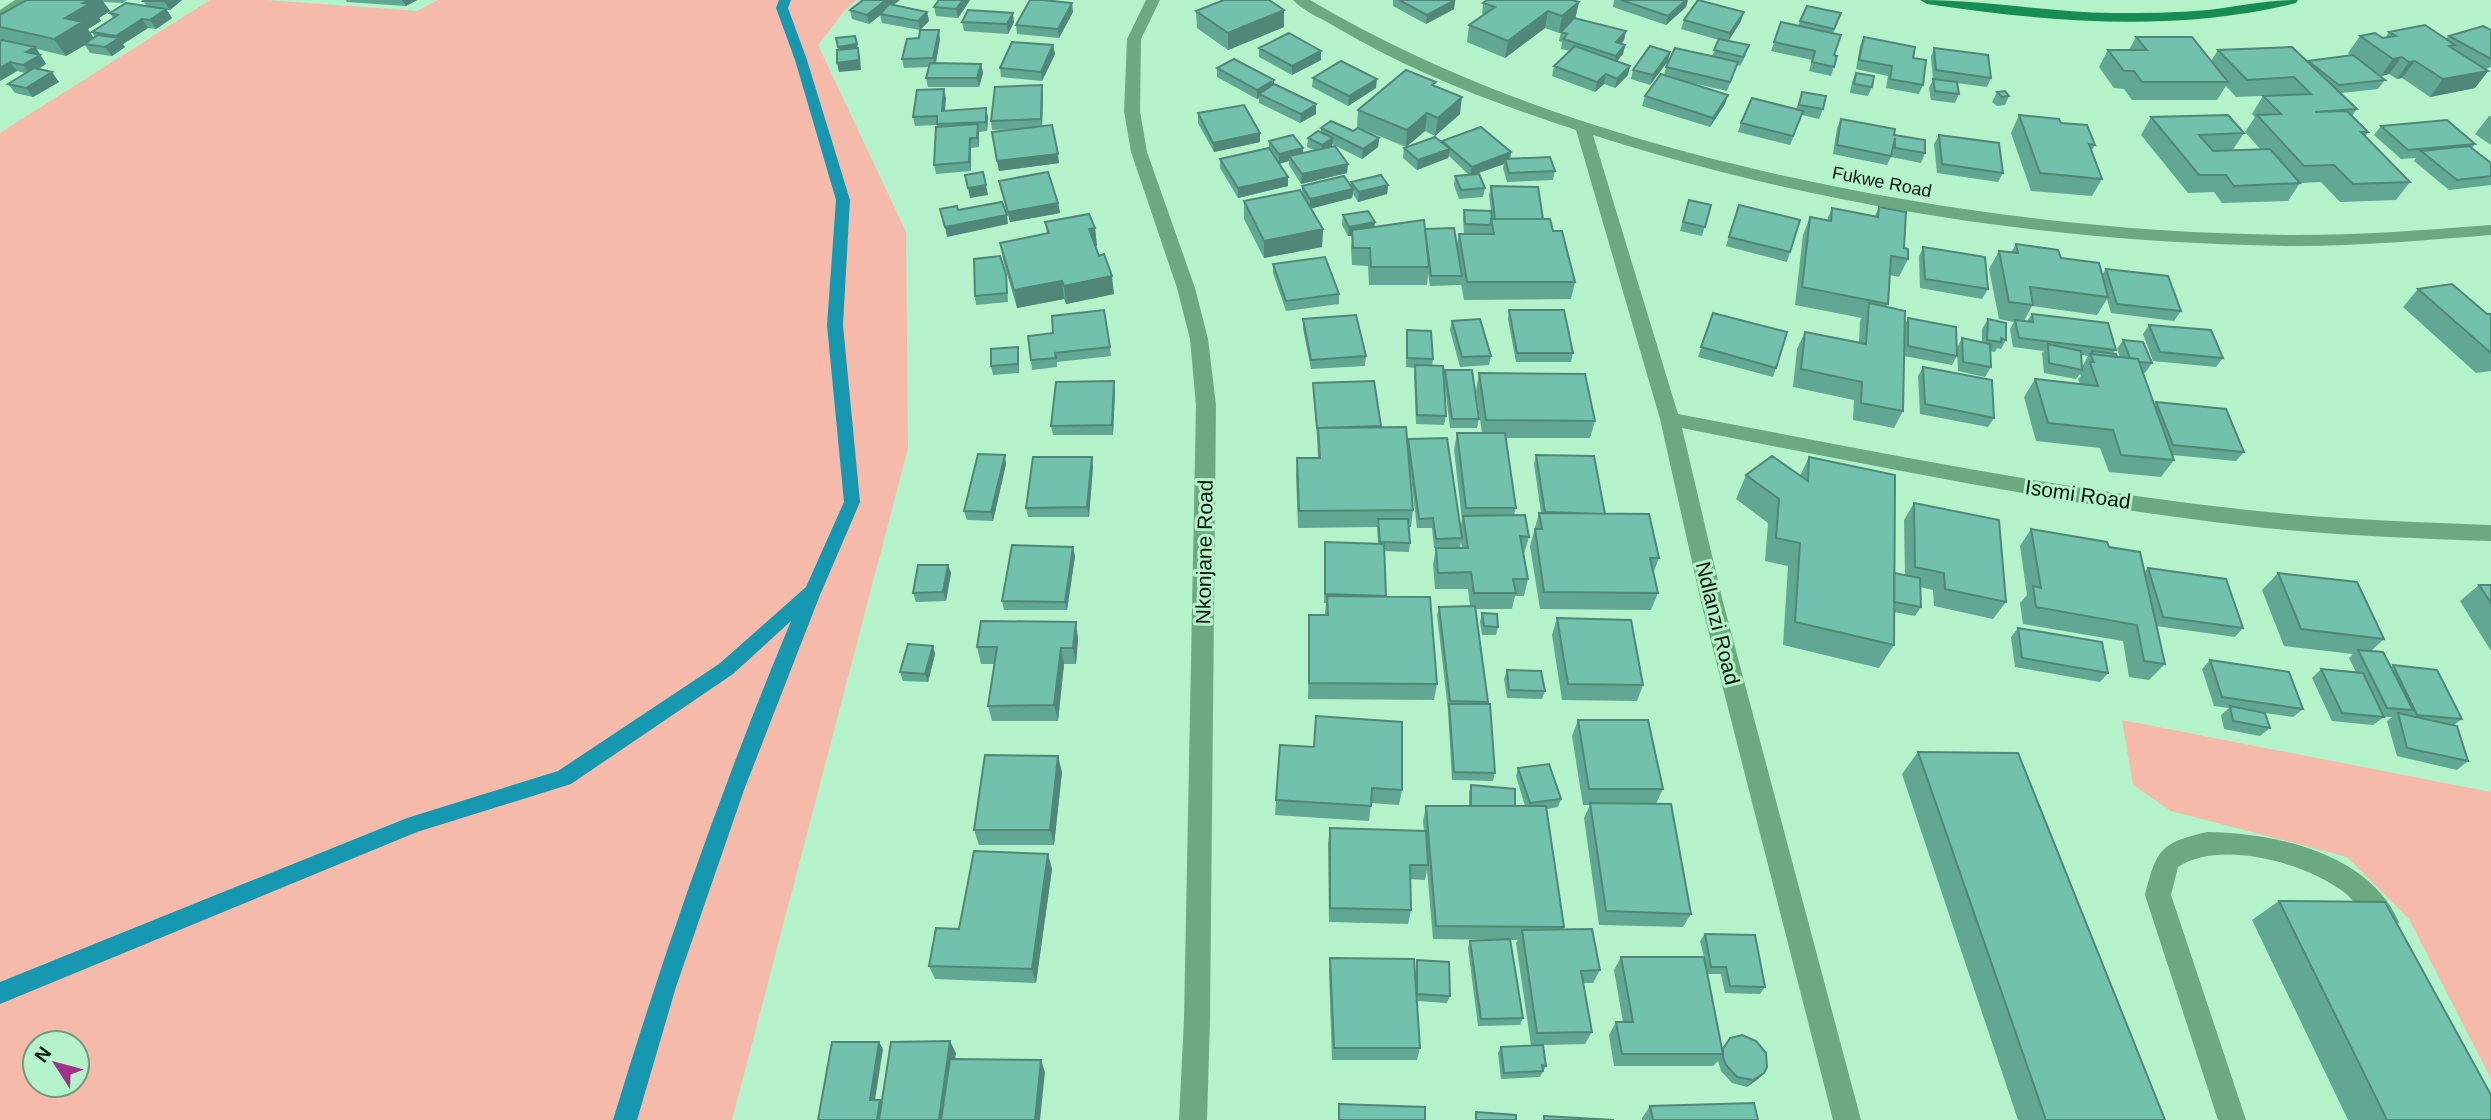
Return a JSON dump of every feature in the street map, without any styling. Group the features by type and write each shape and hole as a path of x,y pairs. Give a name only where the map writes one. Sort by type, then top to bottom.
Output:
{"main road":[{"path":"1927,0 2002,10 2089,15 2198,14 2291,0"}],"street":[{"path":"0,16 25,0"},
{"name":"Nkonjane Road","path":"1153,0 1134,39 1132,110 1139,152 1186,288 1199,339 1206,405 1197,1020 1193,1120"},
{"name":"Fukwe Road","path":"1300,0 1373,41 1463,83 1583,127 1649,148 1860,198 1975,219 2178,239 2244,241 2416,238 2491,230"},
{"name":"Ndlanzi Road","path":"1583,127 1670,419 1716,616 1847,1120"},
{"name":"Isomi Road","path":"1670,419 2015,484 2187,509 2334,526 2491,533"},
{"path":"2232,1120 2158,895 2168,860 2180,851 2208,844 2240,844 2277,850 2323,866 2354,885 2400,943"}],"shaded area":[{"path":"210,0 267,0 417,11 438,0 857,0 846,9 818,45 906,232 908,448 732,1120 0,1120 0,133"},
{"path":"2122,720 2491,792 2491,1079 2409,919 2347,857 2171,811 2133,785"}],"building":[{"path":"27,0 89,0 83,3 89,4 65,18 82,22 54,39 0,27 0,15"},
{"path":"863,0 886,0 867,15 850,10"},
{"path":"939,0 963,0 956,9 934,7"},
{"path":"1030,0 1072,3 1058,29 1016,25"},
{"path":"1224,0 1269,0 1284,10 1228,33 1196,11"},
{"path":"1399,0 1455,0 1427,15"},
{"path":"1487,0 1579,2 1562,16 1548,11 1508,41 1469,25 1495,7 1483,3"},
{"path":"1621,0 1686,0 1668,16"},
{"path":"1698,0 1744,12 1730,33 1684,20"},
{"path":"126,3 166,9 150,20 142,19 116,36 92,32 118,15 110,13"},
{"path":"889,4 927,12 918,21 880,14"},
{"path":"1807,6 1841,13 1834,29 1800,21"},
{"path":"968,10 1013,13 1007,24 962,22"},
{"path":"1574,18 1626,31 1616,42 1625,45 1616,56 1563,39 1567,34 1561,32"},
{"path":"1781,22 1841,35 1834,55 1837,56 1834,67 1812,62 1815,51 1774,42"},
{"path":"2425,25 2455,45 2449,46 2488,71 2443,79 2415,61 2409,62 2402,57 2393,59 2360,36 2375,33 2383,38 2396,36 2389,32"},
{"path":"2483,26 2491,30 2491,59 2449,36"},
{"path":"920,30 939,30 933,58 902,59 907,39 919,38"},
{"path":"1289,33 1321,51 1292,66 1259,48"},
{"path":"98,35 119,38 105,47 84,44"},
{"path":"855,36 857,44 838,47 836,38"},
{"path":"1864,37 1915,47 1913,58 1926,60 1923,85 1890,79 1892,66 1859,60"},
{"path":"2136,37 2192,37 2228,82 2142,82 2134,71 2124,71 2108,50 2147,50"},
{"path":"1719,39 1749,45 1743,57 1714,50"},
{"path":"2,40 35,47 26,52 40,55 23,65 10,62 0,68"},
{"path":"1012,42 1053,45 1041,72 1000,68"},
{"path":"1575,46 1630,66 1617,79 1606,74 1597,82 1554,66"},
{"path":"1650,46 1670,52 1653,75 1633,70"},
{"path":"2292,47 2357,109 2315,112 2347,111 2368,132 2361,132 2410,182 2353,184 2334,165 2304,166 2257,115 2281,114 2263,96 2311,94 2294,77 2247,80 2218,50"},
{"path":"858,48 859,60 837,63 837,50"},
{"path":"1675,48 1738,62 1730,82 1666,67"},
{"path":"1934,48 1988,55 1991,78 1936,70"},
{"path":"2353,55 2385,80 2339,85 2308,61"},
{"path":"1234,59 1274,80 1257,90 1217,68"},
{"path":"1341,61 1377,79 1349,96 1313,78"},
{"path":"930,63 981,64 977,78 926,78"},
{"path":"34,68 52,72 26,88 8,84"},
{"path":"1406,70 1436,82 1432,85 1462,97 1438,118 1427,113 1407,130 1358,110"},
{"path":"1856,73 1874,76 1872,87 1854,84"},
{"path":"1661,74 1728,95 1713,118 1645,96"},
{"path":"1933,79 1957,82 1959,94 1935,91"},
{"path":"1274,84 1316,104 1301,114 1259,94"},
{"path":"1042,85 1041,119 991,121 995,87"},
{"path":"944,89 942,111 986,108 986,122 937,124 937,116 913,117 917,90"},
{"path":"2005,91 2009,96 2002,97 1997,92"},
{"path":"1802,92 1826,96 1823,109 1799,105"},
{"path":"1752,98 1803,111 1793,136 1741,123"},
{"path":"1244,105 1260,133 1213,143 1198,113"},
{"path":"2019,115 2087,125 2095,145 2089,144 2102,179 2040,173"},
{"path":"2228,115 2244,133 2199,135 2213,151 2270,149 2300,183 2234,186 2226,175 2199,175 2151,117"},
{"path":"1841,119 1895,129 1894,135 1925,140 1925,153 1895,148 1895,138 1891,156 1837,145"},
{"path":"2447,120 2475,144 2408,150 2381,126"},
{"path":"1331,121 1353,131 1358,128 1379,138 1363,149 1321,128"},
{"path":"978,124 977,138 970,138 969,162 934,165 936,127"},
{"path":"1052,125 1058,154 997,161 992,132"},
{"path":"1481,127 1511,152 1472,167 1442,141"},
{"path":"1318,131 1333,138 1322,145 1308,138"},
{"path":"1293,135 1303,148 1279,154 1269,141"},
{"path":"1939,135 1999,143 2003,173 1942,164"},
{"path":"1435,137 1450,149 1418,160 1404,148"},
{"path":"1335,146 1348,164 1302,174 1289,156"},
{"path":"2469,146 2491,163 2491,176 2457,180 2421,151"},
{"path":"1269,148 1288,177 1238,188 1220,159"},
{"path":"1550,157 1555,171 1509,173 1505,159"},
{"path":"983,172 986,185 968,188 965,175"},
{"path":"1048,172 1058,203 1008,212 999,181"},
{"path":"1479,174 1485,188 1461,190 1455,176"},
{"path":"1381,175 1388,185 1359,192 1351,182"},
{"path":"1344,176 1353,189 1310,199 1302,186"},
{"path":"1491,186 1538,187 1543,219 1495,219"},
{"path":"1300,190 1323,229 1264,241 1244,201"},
{"path":"1689,200 1711,205 1705,227 1683,222"},
{"path":"1002,202 1007,215 945,227 940,209 957,206 958,210"},
{"path":"1739,205 1800,220 1790,252 1729,237"},
{"path":"1879,207 1906,212 1904,248 1908,249 1908,259 1891,256 1888,304 1802,287 1810,217 1831,221 1832,208 1878,217"},
{"path":"1464,210 1491,211 1490,225 1465,224"},
{"path":"1368,211 1375,222 1349,227 1343,215"},
{"path":"1089,214 1095,228 1089,229 1099,256 1104,254 1112,276 1064,286 1062,281 1014,290 1000,243 1049,233 1045,222"},
{"path":"1491,219 1550,219 1553,231 1562,231 1575,282 1467,282 1459,234 1494,234"},
{"path":"1424,220 1429,267 1371,267 1370,248 1353,248 1352,230"},
{"path":"1454,228 1462,276 1431,276 1425,229"},
{"path":"2016,244 2058,250 2061,258 2099,263 2108,297 2030,287 2033,305 2009,302 1999,251 2018,253"},
{"path":"1923,247 1985,257 1988,289 1925,279"},
{"path":"1000,256 1006,274 1007,293 975,296 974,259"},
{"path":"1325,257 1339,294 1286,301 1273,264"},
{"path":"2106,269 2168,276 2181,311 2117,304"},
{"path":"2452,284 2487,314 2491,314 2491,353 2418,289"},
{"path":"1869,303 1905,311 1903,411 1861,403 1862,382 1801,369 1805,332 1866,344"},
{"path":"1104,310 1110,347 1055,353 1056,358 1031,360 1028,336 1053,333 1052,316"},
{"path":"1509,310 1564,310 1573,353 1517,353"},
{"path":"1713,313 1787,332 1776,368 1701,347"},
{"path":"2032,314 2108,323 2116,350 2019,338 2015,320 2033,322"},
{"path":"1356,315 1366,356 1311,360 1303,319"},
{"path":"1908,318 1956,327 1957,356 1908,346"},
{"path":"1480,319 1491,356 1462,357 1452,321"},
{"path":"1988,319 2006,323 2006,340 1987,340"},
{"path":"2149,325 2211,330 2223,358 2160,352"},
{"path":"1407,330 1431,331 1433,359 1407,358"},
{"path":"1962,338 1990,344 1991,367 1963,362"},
{"path":"2123,340 2143,342 2152,363 2130,358"},
{"path":"2048,344 2081,351 2082,370 2049,363"},
{"path":"1018,347 1018,364 991,366 991,349"},
{"path":"2092,351 2116,354 2117,357 2093,354"},
{"path":"2090,354 2138,359 2174,460 2121,455 2113,430 2048,423 2035,379 2098,386"},
{"path":"1415,365 1443,366 1446,416 1417,415"},
{"path":"1923,367 1992,380 1994,418 1925,404"},
{"path":"1445,370 1472,370 1479,419 1452,419"},
{"path":"1479,373 1585,374 1595,421 1486,420"},
{"path":"1114,381 1112,425 1051,426 1056,382"},
{"path":"1374,381 1381,426 1317,428 1313,383"},
{"path":"2156,402 2226,409 2244,452 2173,445"},
{"path":"1406,427 1413,510 1299,511 1297,458 1320,458 1318,428"},
{"path":"1457,433 1505,433 1516,508 1466,508"},
{"path":"1447,438 1462,538 1436,539 1433,518 1419,519 1408,439"},
{"path":"978,454 1005,455 991,512 964,511"},
{"path":"1536,455 1594,456 1605,514 1545,512"},
{"path":"1772,456 1808,481 1809,457 1895,475 1894,645 1795,622 1800,543 1776,538 1779,499 1746,475"},
{"path":"1033,457 1092,457 1087,507 1026,508"},
{"path":"1914,503 1999,520 2006,602 1945,589 1944,573 1915,567"},
{"path":"1539,513 1649,514 1659,558 1650,558 1658,593 1544,592 1535,529 1542,529"},
{"path":"1525,515 1529,537 1520,536 1528,579 1513,579 1516,593 1474,593 1471,572 1438,573 1436,548 1468,548 1463,516"},
{"path":"1378,519 1408,519 1410,543 1380,542"},
{"path":"2031,529 2107,542 2109,547 2140,552 2165,664 2144,661 2137,625 2036,607 2033,586 2041,588"},
{"path":"1325,542 1384,544 1386,596 1325,594"},
{"path":"1012,545 1073,547 1065,602 1002,601"},
{"path":"918,565 948,565 943,592 913,593"},
{"path":"2148,568 2226,579 2243,628 2163,617"},
{"path":"1894,573 1920,578 1921,607 1894,602"},
{"path":"2278,573 2357,582 2384,639 2301,629"},
{"path":"2479,585 2491,585 2491,603"},
{"path":"1327,596 1430,597 1437,684 1309,683 1309,615 1328,615"},
{"path":"1475,606 1488,702 1450,701 1439,607"},
{"path":"1482,613 1497,614 1498,627 1484,626"},
{"path":"1557,618 1631,620 1643,685 1568,684"},
{"path":"981,621 1076,622 1073,648 1061,648 1054,705 988,706 997,647 977,647"},
{"path":"2018,628 2102,642 2108,673 2022,658"},
{"path":"908,644 933,646 925,674 900,672"},
{"path":"2358,650 2383,652 2413,710 2387,708"},
{"path":"2210,660 2289,672 2303,709 2222,697"},
{"path":"2393,665 2437,670 2462,719 2417,715"},
{"path":"2321,669 2363,673 2384,717 2342,713"},
{"path":"1507,670 1541,671 1545,691 1509,690"},
{"path":"1449,704 1490,704 1495,773 1454,772"},
{"path":"2230,706 2265,713 2270,728 2233,721"},
{"path":"2398,713 2457,726 2468,761 2407,748"},
{"path":"1316,716 1402,722 1402,790 1372,788 1371,806 1276,800 1280,745 1314,747"},
{"path":"1578,720 1648,720 1663,789 1589,789"},
{"path":"1918,752 2018,753 2165,1120 2046,1120"},
{"path":"985,755 1058,756 1050,830 974,830"},
{"path":"1549,764 1561,799 1530,803 1518,768"},
{"path":"1471,785 1515,789 1515,806 1471,806"},
{"path":"1590,803 1671,804 1691,914 1606,911"},
{"path":"1426,806 1546,806 1564,927 1436,926"},
{"path":"1330,828 1426,831 1428,865 1410,865 1411,910 1330,908"},
{"path":"974,851 1048,854 1032,969 929,966 936,928 959,929"},
{"path":"2279,901 2385,902 2491,1095 2491,1120 2387,1120"},
{"path":"1592,929 1600,970 1581,971 1592,1032 1537,1033 1522,930"},
{"path":"1705,934 1755,935 1765,987 1730,986 1726,967 1711,967"},
{"path":"1510,939 1523,1018 1481,1019 1470,941"},
{"path":"1621,957 1704,957 1723,1054 1622,1054 1616,1022 1633,1022"},
{"path":"1330,958 1414,959 1420,1048 1334,1048"},
{"path":"1417,960 1449,962 1450,996 1417,994"},
{"path":"1742,1035 1756,1041 1766,1053 1767,1067 1764,1073 1753,1080 1737,1077 1726,1065 1723,1057 1723,1049 1730,1038"},
{"path":"950,1041 939,1120 879,1120 891,1042"},
{"path":"832,1042 879,1042 870,1100 880,1100 877,1120 818,1120"},
{"path":"1543,1045 1546,1066 1542,1065 1543,1071 1504,1073 1501,1047"},
{"path":"950,1059 1041,1060 1035,1120 941,1120"},
{"path":"1754,1103 1758,1120 1653,1120 1650,1106"},
{"path":"1339,1104 1425,1107 1425,1120 1339,1120"},
{"path":"1476,1112 1516,1115 1516,1120 1476,1120"},
{"path":"1544,1116 1614,1120 1544,1120"}],"waterway":[{"path":"0,993 414,824 564,778 726,669 813,591 852,502 835,325 843,200 801,60 782,8 785,0"},
{"path":"625,1120 665,987 710,855 811,596"}]}
